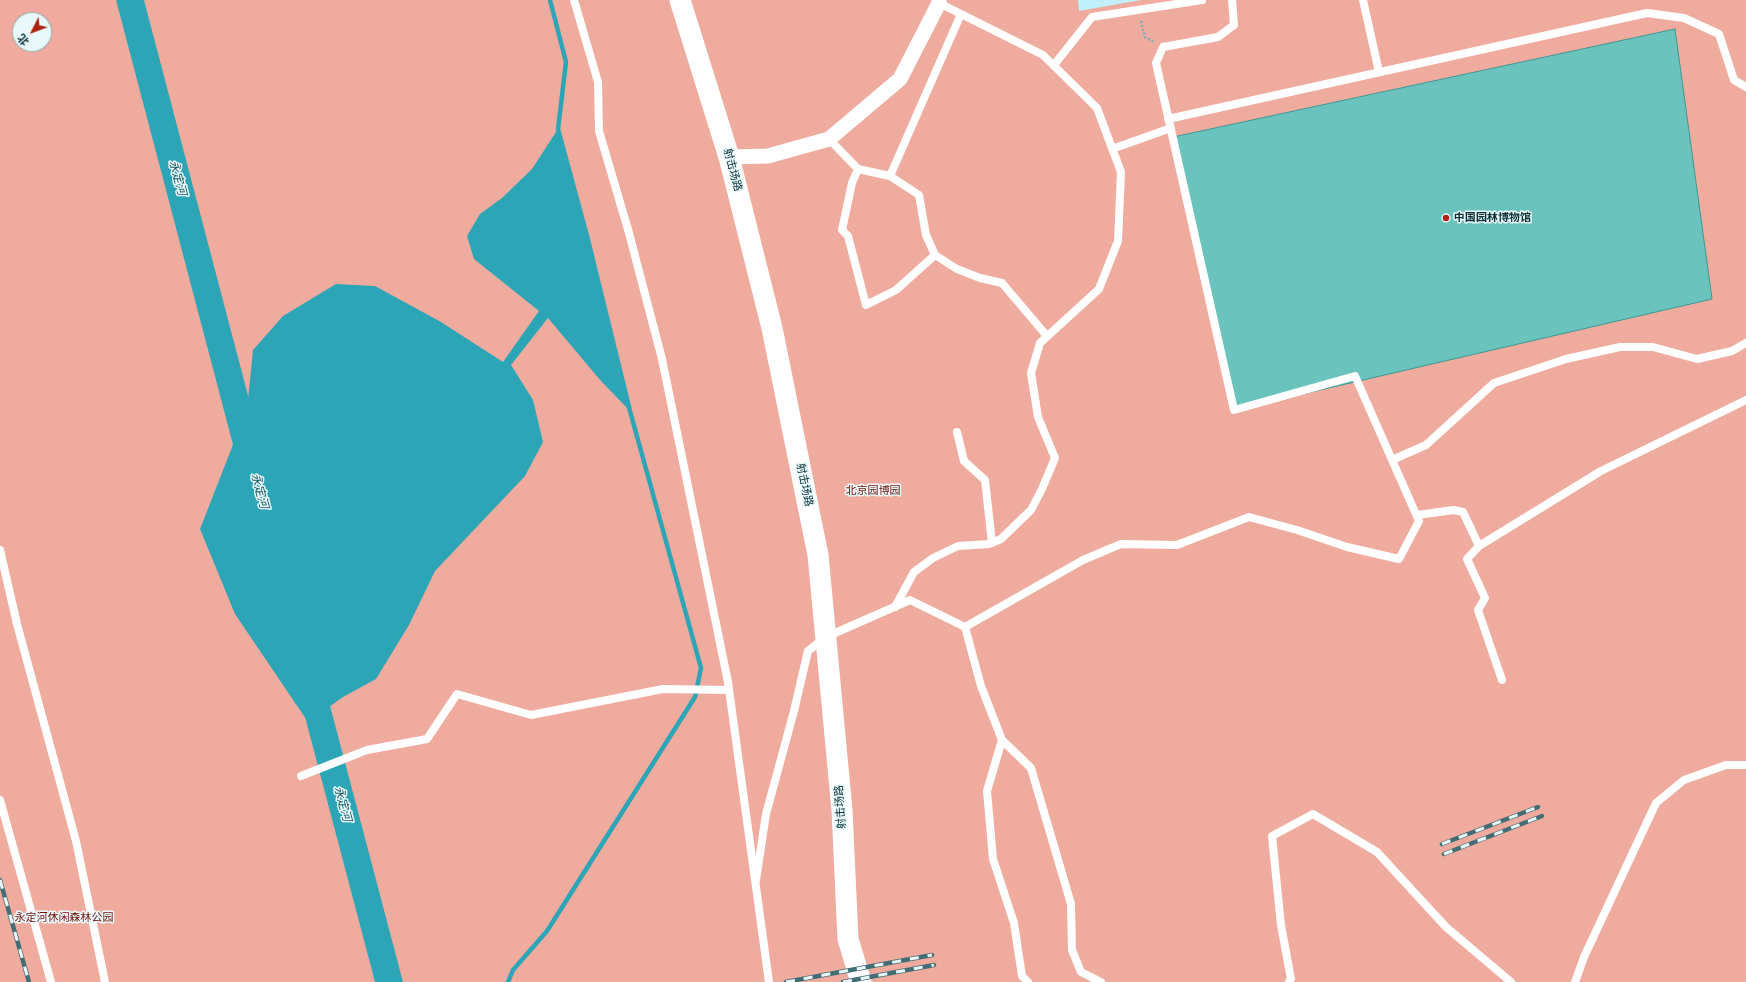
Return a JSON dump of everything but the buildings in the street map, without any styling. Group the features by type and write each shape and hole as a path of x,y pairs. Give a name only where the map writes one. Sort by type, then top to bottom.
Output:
{"street":[{"name":"射击场路","path":"680,0 729,157 772,328 818,555 842,810 848,939 861,982"},
{"path":"729,157 768,156 829,139 900,79 939,2"}],"lane":[{"path":"574,0 598,82 599,131 662,359 730,690 769,982"},
{"path":"1054,65 1092,17 1202,0"},
{"path":"966,627 1083,560 1121,544 1177,545 1249,517 1297,530 1347,547 1400,559 1419,521 1355,376 1234,410 1156,63 1163,47 1218,37 1234,25 1232,0"},
{"path":"1363,0 1379,72"},
{"path":"895,607 914,572 933,558 958,546 992,543 1001,539 1031,510 1055,458 1038,417 1031,372 1040,343 1099,289 1118,240 1121,172 1097,108 1042,55 939,2"},
{"path":"1168,119 1647,13 1684,18 1719,34 1734,80 1746,87"},
{"path":"890,176 961,14"},
{"path":"1112,149 1170,128"},
{"path":"829,139 858,170 890,176 920,195 926,235 935,255 957,269 980,278 1002,283 1047,336"},
{"path":"858,170 852,183 842,230 848,236 866,305 896,290 935,255"},
{"path":"1392,460 1426,445 1494,383 1559,361 1620,347 1653,348 1698,359 1732,351 1746,343"},
{"path":"1502,680 1478,610 1485,598 1467,559 1479,546 1601,471 1746,400"},
{"path":"957,432 964,460 985,480 992,543"},
{"path":"1417,515 1454,510 1463,512 1479,546"},
{"path":"0,550 17,624 76,841 105,982"},
{"path":"756,880 766,814 794,711 808,651 826,637 910,600 966,627"},
{"path":"966,627 980,686 1002,740 1031,768 1071,904 1072,950 1081,972 1101,982"},
{"path":"301,776 367,750 427,739 458,694 531,715 663,689 730,690"},
{"path":"1002,740 987,792 993,859 1014,923 1022,976 1028,982"},
{"path":"1575,982 1584,957 1656,803 1684,780 1726,765 1746,765"},
{"path":"0,800 51,982"},
{"path":"1290,982 1291,979 1281,925 1272,836 1314,814 1377,852 1446,927 1511,982"}],"path":[{"path":"1139,10 1145,37 1163,47"}],"green space":[{"name":"北京园博园","path":"0,0 1078,0 1079,11 1141,0 1746,0 1746,982 0,982"}],"water":[{"path":"558,129 587,236 618,371 630,411 601,381 548,318 511,365 533,400 543,442 525,476 435,571 409,625 376,679 343,697 308,722 235,614 200,529 247,409 253,350 283,316 336,284 375,286 441,322 503,362 539,311 474,259 467,236 480,214 502,198 532,169"}],"waterway":[{"name":"永定河","path":"130,0 251,460"},
{"path":"508,982 513,970 547,931 695,697 701,668 630,411 587,236 558,129 566,62 550,0"},
{"name":"永定河","path":"309,679 389,982"}],"railway":[{"path":"1442,844 1538,807"},
{"path":"1444,854 1542,816"},
{"path":"0,880 29,982"},
{"path":"786,982 932,955"},
{"path":"843,982 934,965"}],"place":[{"name":"中国园林博物馆","path":"1446,218"}],"park label":[{"name":"永定河休闲森林公园","path":"64,918"}]}
